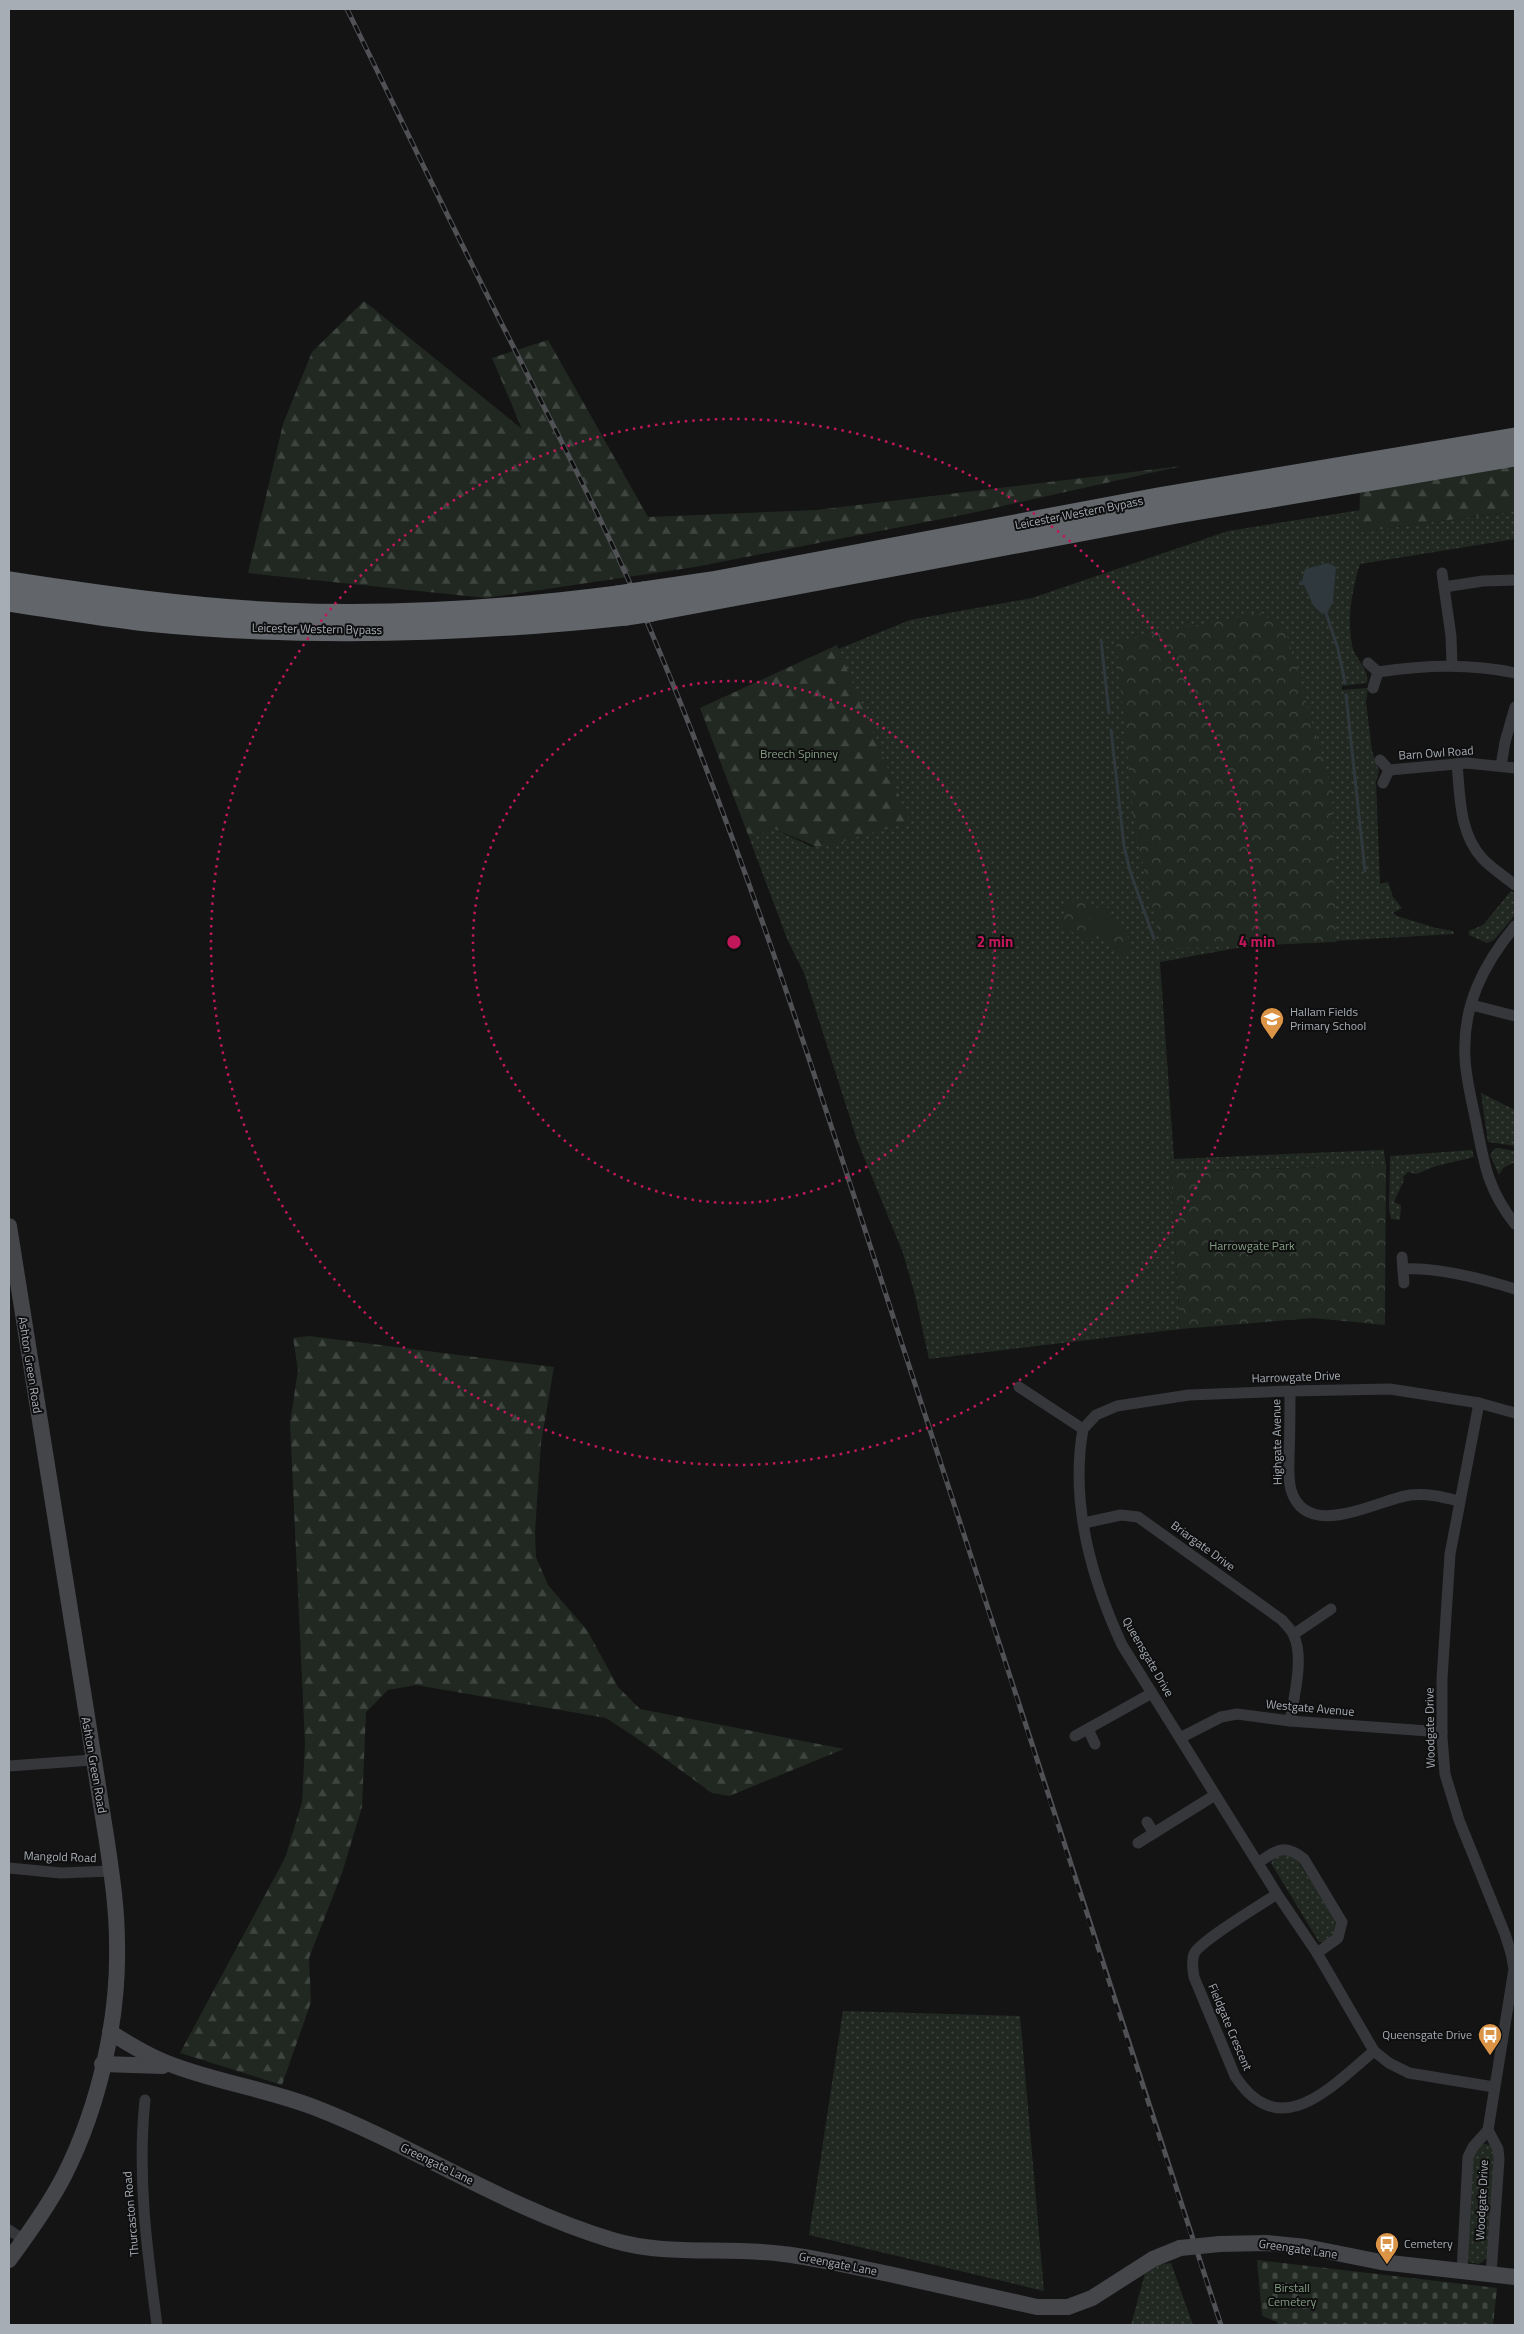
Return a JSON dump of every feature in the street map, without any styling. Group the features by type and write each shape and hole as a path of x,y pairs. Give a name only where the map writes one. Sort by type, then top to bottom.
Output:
{"highway":[{"name":"Leicester Western Bypass","path":"648,602 712,582 1168,496 1515,438"},
{"name":"Leicester Western Bypass","path":"648,602 1515,456"},
{"name":"Leicester Western Bypass","path":"9,582 180,605 283,613 397,613 563,603 622,606"},
{"name":"Leicester Western Bypass","path":"9,601 147,621 277,630 399,631 540,624 622,606"},
{"path":"622,606 648,602"}],"street":[{"path":"1442,574 1452,636 1452,665"},
{"path":"1444,587 1482,581 1515,580"},
{"path":"1368,663 1378,672 1452,665 1515,673"},
{"path":"1373,688 1378,672"},
{"path":"1501,766 1505,742 1515,707"},
{"name":"Barn Owl Road","path":"1380,760 1389,770"},
{"name":"Barn Owl Road","path":"1389,770 1482,763 1515,768"},
{"path":"1457,764 1461,808 1469,838 1484,860 1515,885"},
{"name":"Barn Owl Road","path":"1383,783 1389,770"},
{"path":"1515,926 1487,964 1472,1005 1465,1057 1480,1147 1489,1181 1515,1224"},
{"path":"1472,1005 1515,1016"},
{"name":"Ashton Green Road","path":"9,1226 10,1249 116,1904 117,1945 114,2008 94,2098 64,2175 24,2240 9,2260"},
{"path":"1402,1257 1404,1283"},
{"path":"1403,1269 1417,1268 1475,1278 1515,1289"},
{"path":"1017,1386 1083,1429"},
{"name":"Harrowgate Drive","path":"1083,1429 1096,1415 1117,1406 1189,1395 1290,1391 1390,1389 1479,1403 1515,1414"},
{"name":"Highgate Avenue","path":"1290,1391 1290,1489 1298,1503 1305,1510 1314,1514 1343,1514 1408,1495 1438,1496 1459,1501"},
{"name":"Woodgate Drive","path":"1462,2272 1468,2157 1472,2147 1488,2130 1494,2087 1513,1996 1514,1969 1511,1953 1460,1820 1445,1774 1442,1732 1442,1680 1450,1554 1479,1403"},
{"name":"Queensgate Drive","path":"1083,1429 1078,1458 1078,1488 1084,1524 1094,1572 1108,1614 1122,1644 1215,1795 1259,1862 1277,1894 1317,1954 1374,2051 1409,2073 1494,2087"},
{"name":"Briargate Drive","path":"1084,1524 1121,1515 1138,1517 1282,1620 1294,1634"},
{"path":"1290,1721 1296,1688 1298,1649 1294,1634 1332,1609"},
{"path":"1075,1736 1152,1693"},
{"name":"Westgate Avenue","path":"1180,1738 1221,1717 1237,1714 1290,1721 1442,1732"},
{"path":"1088,1729 1095,1744"},
{"path":"9,1766 92,1760"},
{"path":"1138,1843 1215,1795"},
{"path":"1147,1822 1154,1833"},
{"path":"1259,1862 1277,1850 1286,1848 1296,1852 1304,1859 1342,1922 1338,1938 1317,1954"},
{"name":"Mangold Road","path":"9,1868 58,1873 111,1871"},
{"name":"Fieldgate Crescent","path":"1277,1894 1207,1941 1195,1952 1192,1965 1194,1977 1235,2076 1243,2088 1262,2102 1292,2108 1308,2103 1374,2051"},
{"name":"Greengate Lane","path":"110,2032 151,2056 176,2067 307,2105 363,2128 543,2216 614,2241 651,2249 686,2251 751,2250 785,2254 834,2262 1038,2307 1068,2307 1092,2298 1153,2259 1180,2248 1220,2244 1277,2244 1306,2247 1381,2262 1515,2277"},
{"name":"Greengate Lane","path":"102,2064 176,2067"},
{"name":"Thurcaston Road","path":"145,2100 141,2168 142,2211 157,2325"},
{"name":"Woodgate Drive","path":"1488,2130 1498,2149 1499,2159 1491,2275"},
{"path":"9,2230 24,2240"}],"green space":[{"path":"364,301 522,429 492,358 548,340 648,517 816,510 1182,466 967,514 695,567 486,598 248,573 283,424 312,352"},
{"path":"1515,465 1515,511 1359,532 1360,491"},
{"path":"1361,510 1359,532 1515,511 1515,539 1360,564 1351,604 1350,624 1353,650 1364,668 1367,683 1342,686 1342,690 1368,688 1366,702 1372,751 1379,771 1376,782 1380,884 1388,882 1393,897 1402,908 1393,913 1397,916 1436,928 1453,931 1454,934 1248,946 1160,962 1174,1159 1383,1150 1383,1147 1386,1165 1171,1172 1180,1329 929,1359 915,1295 903,1253 857,1140 804,973 788,941 750,840 772,828 812,847 909,822 836,650 910,620 1032,598 1228,531"},
{"path":"1258,613 1284,625 1332,790 1336,942 1162,949 1135,830 1116,641"},
{"name":"Breech Spinney","path":"837,645 910,822 820,848 772,828 750,840 700,708"},
{"path":"1511,891 1515,894 1515,915 1494,940 1487,943 1469,935 1469,931 1483,925"},
{"path":"1084,896 1094,910 1104,903 1130,940 1131,946 1122,955 1116,953 1100,932 1089,939 1062,926 1060,919 1066,915 1065,905 1071,901 1075,903"},
{"path":"1104,903 1122,930 1106,941 1088,915"},
{"path":"1481,1093 1515,1110 1515,1146 1488,1142"},
{"path":"1494,1149 1515,1151 1515,1162 1503,1168 1499,1175 1490,1155"},
{"path":"1472,1150 1474,1157 1436,1166 1416,1174 1408,1172 1403,1177 1404,1180 1394,1202 1401,1205 1400,1220 1391,1219 1389,1210 1390,1156"},
{"name":"Harrowgate Park","path":"1386,1165 1385,1325 1313,1318 1180,1329 1171,1172"},
{"path":"309,1336 554,1367 541,1443 535,1532 536,1557 548,1585 587,1630 618,1687 640,1709 844,1749 729,1796 712,1793 606,1718 416,1685 388,1690 366,1712 362,1807 342,1873 309,1958 311,2002 282,2085 180,2053 285,1858 302,1802 305,1743 290,1423 298,1370 293,1338"},
{"path":"1280,1853 1295,1856 1335,1919 1337,1933 1325,1942 1319,1942 1271,1863 1275,1856"},
{"path":"843,2011 1020,2016 1044,2291 809,2235"},
{"path":"1479,2145 1490,2145 1494,2150 1490,2256 1479,2264 1469,2262 1465,2254 1472,2156"},
{"name":"Birstall Cemetery","path":"1257,2260 1497,2288 1493,2325 1278,2325 1277,2322 1262,2316"},
{"path":"1171,2263 1193,2325 1131,2325 1147,2266"}],"shaded area":[{"path":"1328,563 1336,567 1333,601 1328,612 1322,614 1313,605 1304,585 1299,585 1299,582 1302,581 1305,569"}],"waterway":[{"path":"1326,613 1338,649 1345,683"},
{"path":"1101,640 1109,713"},
{"path":"1346,695 1365,871"},
{"path":"1111,730 1124,846 1130,871 1154,939"}],"railway":[{"path":"347,9 470,261 603,525 653,636 722,810 814,1074 1221,2325"}],"place":[{"name":"Hallam Fields Primary School","path":"1272,1040"},
{"name":"Queensgate Drive","path":"1490,2056"},
{"name":"Cemetery","path":"1387,2265"}]}
